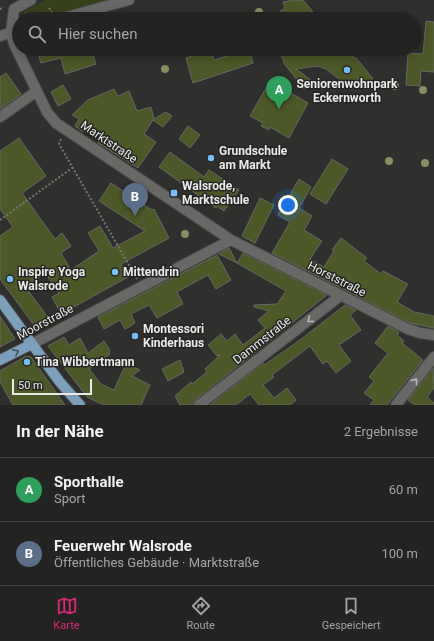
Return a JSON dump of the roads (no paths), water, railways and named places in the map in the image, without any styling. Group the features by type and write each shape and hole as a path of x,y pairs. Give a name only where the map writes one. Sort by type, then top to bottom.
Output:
{"main road":[{"path":"0,300 59,381 80,405"},
{"name":"Moorstraße","path":"0,360 32,344"}],"street":[{"path":"14,12 14,10 31,0"},
{"path":"71,12 129,0"},
{"path":"0,36 12,33"},
{"name":"Marktstraße","path":"20,56 47,112 56,123 231,240"},
{"path":"0,117 37,91"},
{"name":"Moorstraße","path":"32,344 231,240"},
{"name":"Horststraße","path":"231,240 408,329 434,335"},
{"name":"Dammstraße","path":"199,405 340,296"},
{"path":"396,405 434,357"}],"place":[{"name":"Seniorenwohnpark Eckernworth","path":"347,70"},
{"name":"Sporthalle","path":"279,109"},
{"name":"Grundschule am Markt","path":"211,158"},
{"name":"Walsrode, Marktschule","path":"174,193"},
{"name":"Feuerwehr Walsrode","path":"135,216"},
{"name":"Mittendrin","path":"115,272"},
{"name":"Inspire Yoga Walsrode","path":"10,279"},
{"name":"Montessori Kinderhaus","path":"135,336"},
{"name":"Tina Wibbertmann","path":"27,362"}]}
